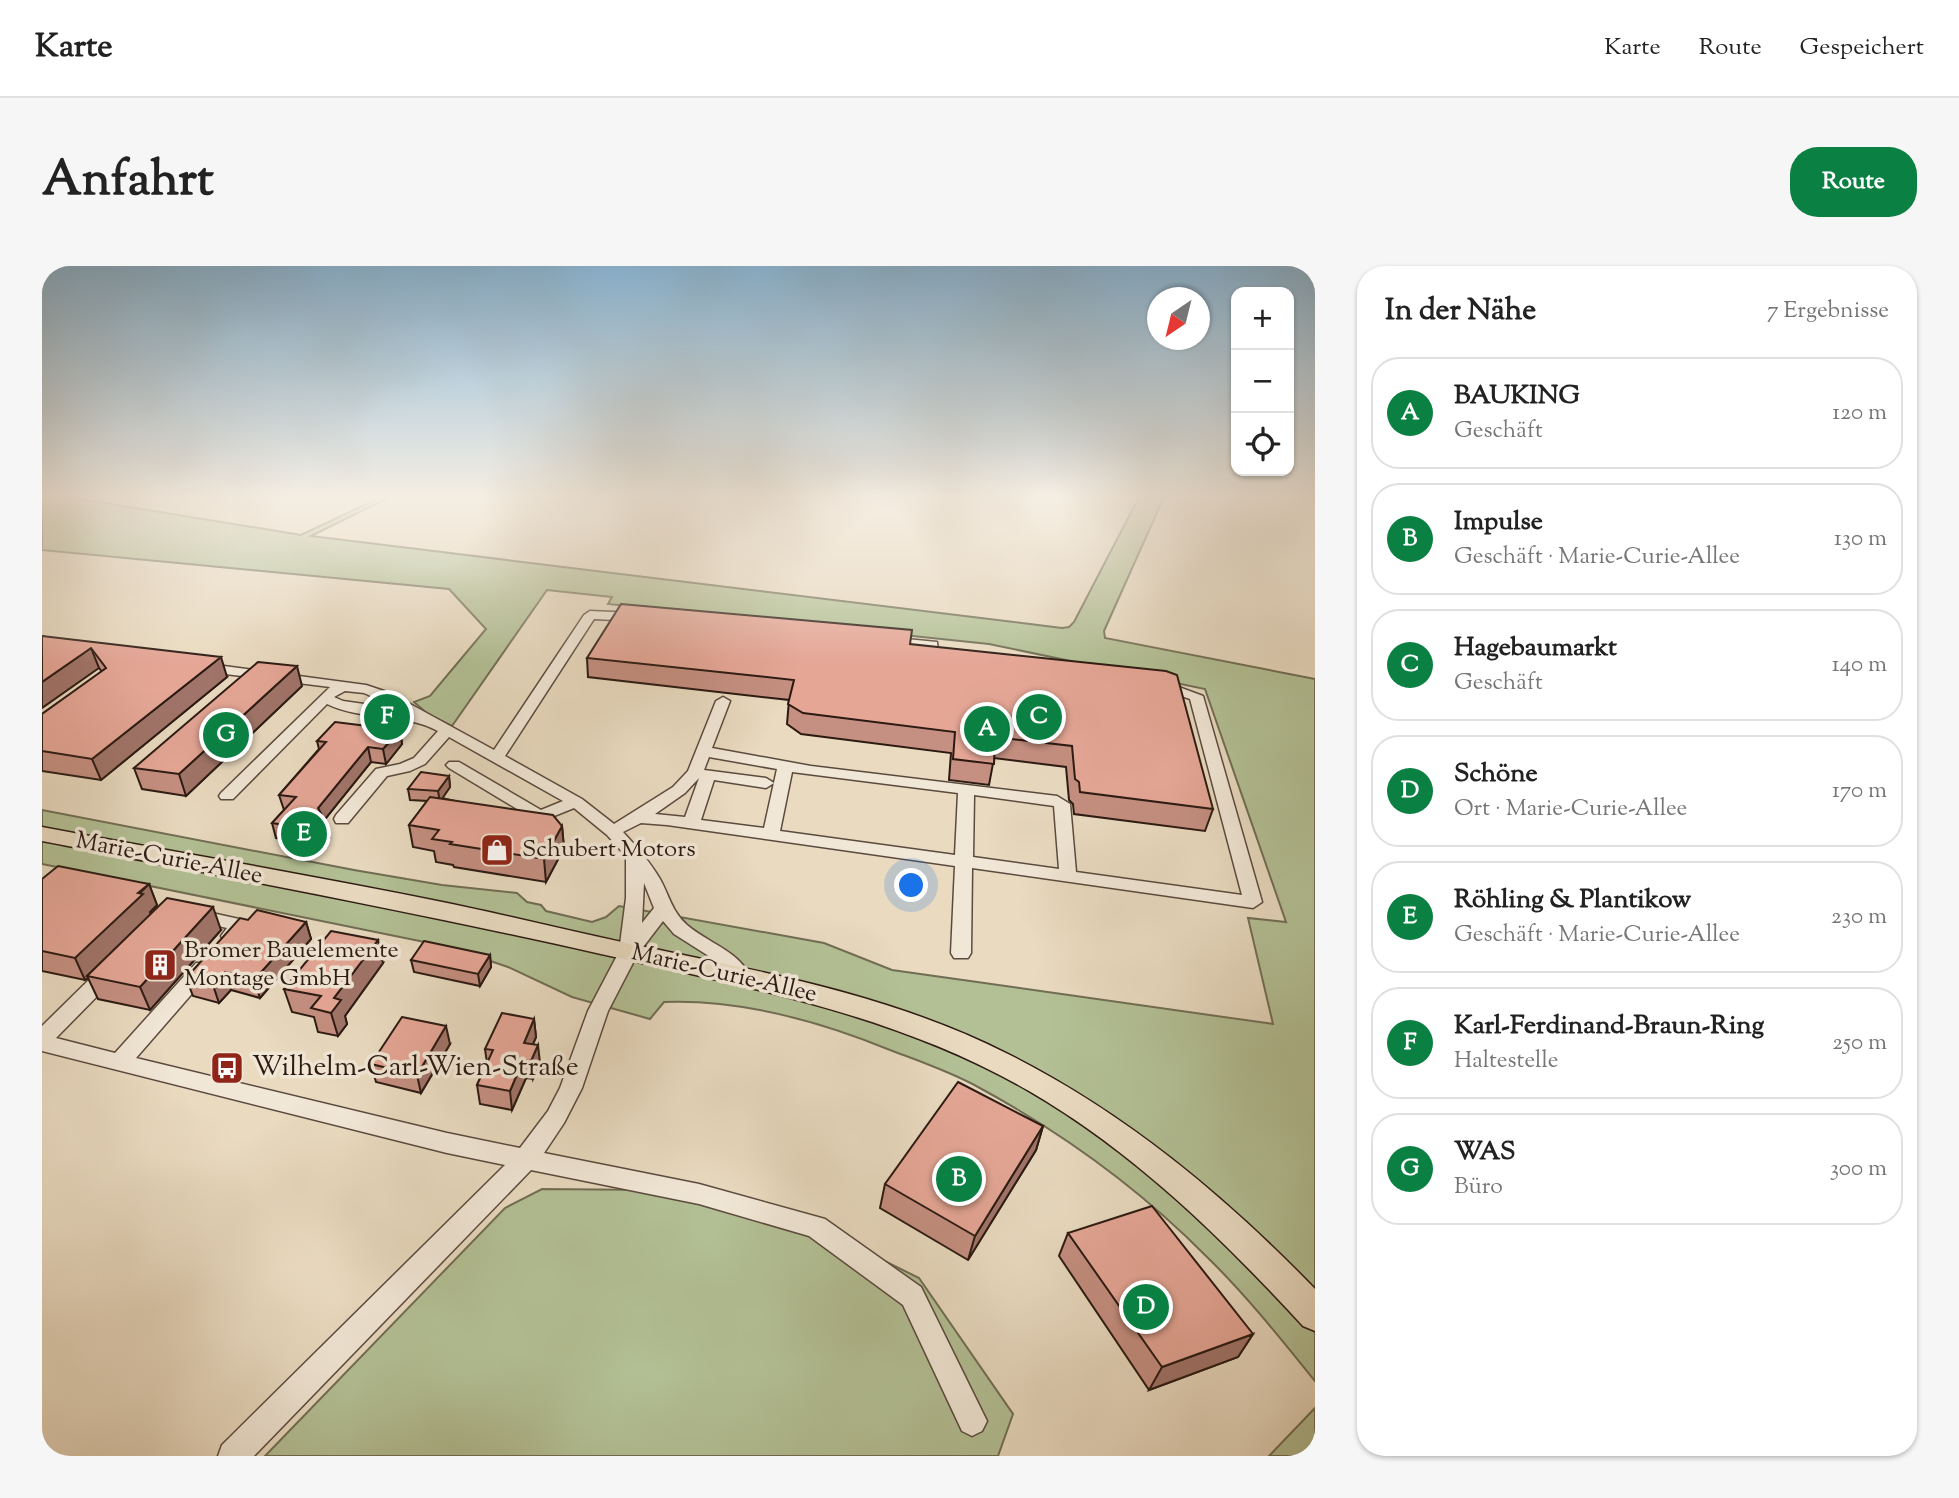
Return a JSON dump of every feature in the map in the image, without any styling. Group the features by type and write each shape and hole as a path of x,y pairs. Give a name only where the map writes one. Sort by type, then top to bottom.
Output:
{"main road":[{"name":"Marie-Curie-Allee","path":"42,834 428,907 740,975 843,1002 936,1034 994,1059 1043,1085 1146,1153 1227,1221 1315,1314"}],"street":[{"path":"496,758 512,738 590,615 646,618"},
{"path":"877,640 932,645 931,655 958,659"},
{"path":"190,665 361,687 385,696 576,802 613,831 635,855 652,881 663,909 692,939 722,955 740,975"},
{"path":"638,818 771,834 1253,902 1196,696 1151,681"},
{"path":"227,796 334,689 361,687"},
{"path":"325,698 329,703 420,717"},
{"path":"691,824 704,751 723,701"},
{"path":"342,820 382,772 407,769 419,764 446,730"},
{"path":"704,751 811,771 1051,799 1062,804 1068,876"},
{"path":"454,765 538,815"},
{"path":"771,834 786,765"},
{"path":"613,831 638,818 702,774 766,783"},
{"path":"961,953 965,789"},
{"path":"503,823 520,823 576,802"},
{"path":"629,952 635,898 635,855"},
{"path":"233,1456 525,1160 556,1117 571,1088 598,1012 629,952 663,909"},
{"path":"120,1062 241,925 171,911"},
{"path":"121,960 42,1041 525,1160 699,1194 816,1227 912,1296 972,1421"}],"green space":[{"path":"68,553 446,553 1062,628 1069,627 1074,622 1110,553 1139,553 1104,631 1105,638 1315,679 1315,1381 1221,1272 1155,1208 1040,1123 978,1087 935,1067 863,1039 780,1014 722,1004 664,1002 650,1019 572,997 508,967 449,947 42,864 42,810 354,870 442,885 517,893 527,902 541,905 546,911 592,922 606,917 619,906 824,943 892,970 1273,1024 1248,918 1286,922 1205,689 989,644 608,604 612,597 547,590 452,726 429,715 414,702 430,696 486,629 449,589"},
{"path":"542,1189 653,1190 816,1227 919,1278 1013,1414 998,1456 265,1456 505,1208"},
{"path":"1315,1408 1315,1456 1269,1456"}],"building":[{"path":"621,604 912,630 910,644 1166,671 1177,675 1213,809 1080,792 1079,782 1075,779 1072,746 995,737 994,764 953,759 955,732 803,713 788,704 794,680 587,658"},
{"path":"42,636 221,657 92,759 42,751 42,714 106,668 91,648 42,682"},
{"path":"258,662 297,666 179,774 134,768"},
{"path":"335,722 400,730 383,749 368,747 318,808 326,823 311,829 272,823 296,797 279,795 326,742 317,741"},
{"path":"421,772 449,776 438,791 408,789"},
{"path":"430,797 553,815 562,826 544,859 450,844 452,842 432,839 439,830 409,825"},
{"path":"58,866 149,884 138,893 143,894 75,958 42,951 42,879"},
{"path":"167,898 213,907 140,987 87,976"},
{"path":"257,910 306,922 254,980 225,972 213,985 186,978 240,918 248,920"},
{"path":"331,931 378,940 334,998 341,1000 331,1013 311,1008 321,996 284,989"},
{"path":"424,941 490,955 478,974 411,960"},
{"path":"502,1013 534,1019 524,1043 538,1045 531,1061 523,1060 510,1091 477,1085 493,1050 485,1049"},
{"path":"402,1017 446,1026 417,1075 371,1064"},
{"path":"958,1082 1043,1126 975,1236 885,1184"},
{"path":"1152,1206 1253,1334 1162,1367 1068,1233"}],"place":[{"name":"Karl-Ferdinand-Braun-Ring","path":"387,717"},
{"name":"Hagebaumarkt","path":"1039,717"},
{"name":"BAUKING","path":"987,729"},
{"name":"WAS","path":"226,735"},
{"name":"Röhling & Plantikow","path":"304,834"},
{"name":"Schubert Motors","path":"497,850"},
{"name":"Bromer Bauelemente Montage GmbH","path":"160,965"},
{"name":"Wilhelm-Carl-Wien-Straße","path":"227,1068"},
{"name":"Impulse","path":"959,1179"},
{"name":"Schöne","path":"1146,1307"}]}
